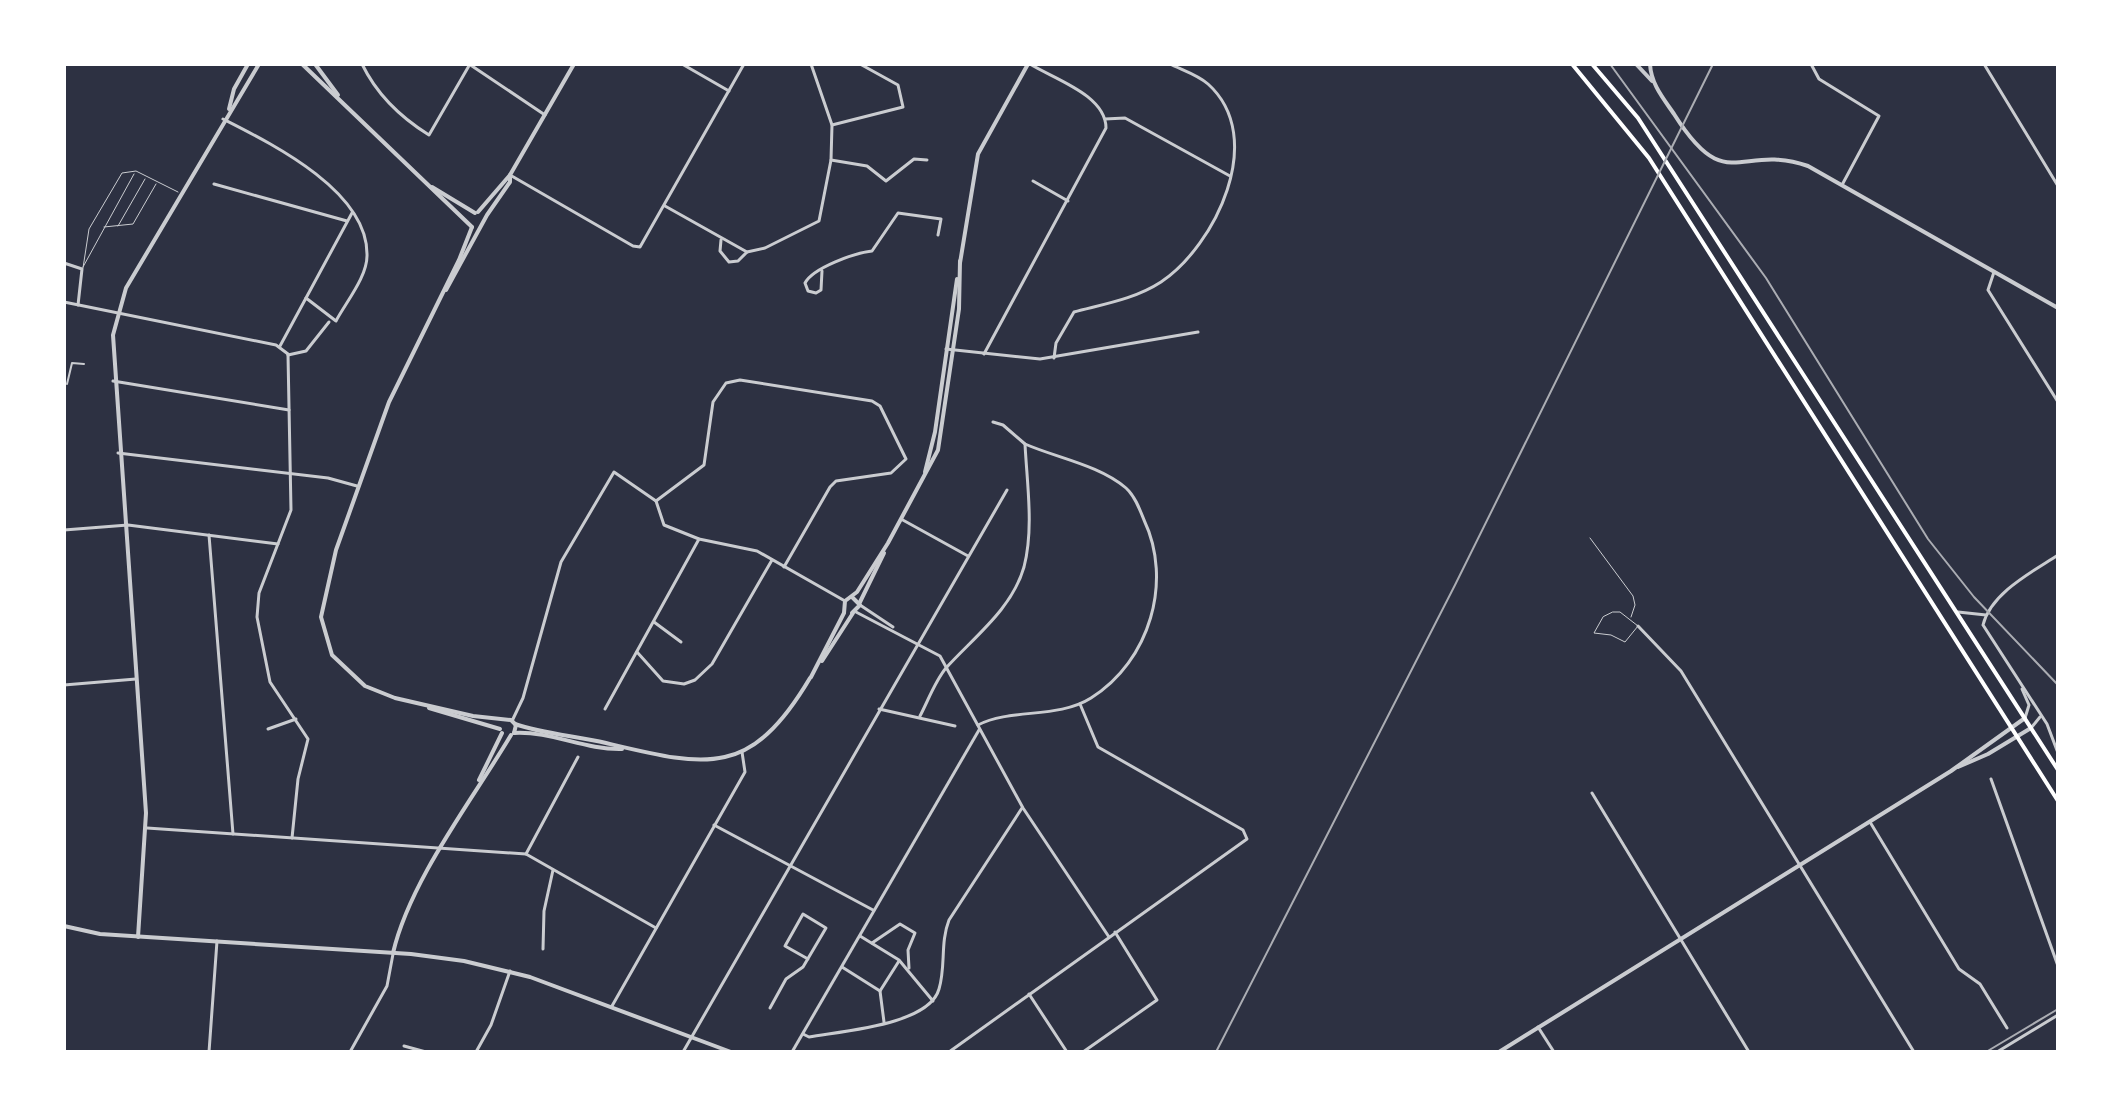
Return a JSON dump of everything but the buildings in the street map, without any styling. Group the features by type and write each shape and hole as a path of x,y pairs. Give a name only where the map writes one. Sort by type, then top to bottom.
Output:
{"main road":[{"path":"1572,64 1649,158 2058,801"},
{"path":"1592,64 1638,118 2058,770"}],"street":[{"path":"229,109 234,89 248,64"},
{"path":"138,937 147,828 112,343 117,313 126,288 223,119 259,64"},
{"path":"302,64 428,185 471,224 480,228"},
{"path":"315,64 339,97"},
{"path":"362,64 385,100 403,118 429,135 470,64 545,115"},
{"path":"442,295 476,213 510,175 574,64"},
{"path":"682,64 729,91"},
{"path":"510,175 633,246 643,245 744,64"},
{"path":"832,125 903,107 898,85 860,64"},
{"path":"925,474 935,432 974,168 991,130 1029,64 1090,99 1105,119 1102,140 984,354"},
{"path":"1054,358 1056,343 1074,312 1131,297 1161,282 1183,264 1215,221 1230,176 1233,137 1217,96 1208,84 1170,64"},
{"path":"1636,64 1654,83 1687,136 1711,158 1733,163 1794,161 2058,308"},
{"path":"1650,64 1654,83"},
{"path":"1811,64 1819,79 1879,116 1842,185"},
{"path":"1984,64 2058,186"},
{"path":"721,240 720,251 729,262 738,261 747,252 765,248 819,221 831,160 832,125 813,65"},
{"path":"1105,119 1125,118 1230,176"},
{"path":"223,119 286,152 316,174 352,212 367,254 361,275 336,321 306,298"},
{"path":"831,160 874,168 886,181 914,159 927,160"},
{"path":"510,175 510,182 485,219 403,369 357,486 326,582 321,610 323,633 332,655 351,677 383,695 686,761 718,759 742,752 777,727 860,604 888,543 938,450 953,350 960,261"},
{"path":"1033,181 1068,201"},
{"path":"214,184 347,221"},
{"path":"428,185 485,219"},
{"path":"665,206 747,252"},
{"path":"280,346 352,212"},
{"path":"822,271 821,290 810,292 805,286 806,279 822,271 872,251 896,214 941,219 938,235"},
{"path":"64,263 82,269 78,305"},
{"path":"1994,272 1988,290 2058,401"},
{"path":"64,302 280,346 288,355 291,510 259,593 258,630 270,682 308,739 298,779 292,838"},
{"path":"288,355 306,351 329,322"},
{"path":"946,349 1031,359 1054,358 1198,332"},
{"path":"67,384 72,363 84,364"},
{"path":"656,501 704,465 713,402 726,383 740,380 872,401 883,411 906,459 891,473 836,481 784,567"},
{"path":"113,381 289,410"},
{"path":"792,1052 979,727 991,719 1080,704 1100,691 1118,673 1148,628 1157,590 1156,554 1144,519 1126,488 1098,471 1025,444 1003,425 993,422"},
{"path":"920,716 947,667 996,616 1022,571 1028,522 1025,444"},
{"path":"118,453 333,478 357,486"},
{"path":"350,1052 387,986 401,925 475,790 513,734 561,562 614,472 656,501 664,525 699,539 757,551 845,601"},
{"path":"683,1052 1007,490"},
{"path":"901,518 968,556"},
{"path":"64,530 124,525 278,544"},
{"path":"209,535 233,834"},
{"path":"605,709 699,539"},
{"path":"845,601 852,597 888,543"},
{"path":"2058,555 2014,585 1986,615 1984,631 2040,713 2058,753"},
{"path":"637,652 663,681 678,684 695,680 712,664 772,560"},
{"path":"852,597 896,630"},
{"path":"811,677 845,610 845,601"},
{"path":"845,610 896,630 938,653 1023,808 1109,937"},
{"path":"1957,612 1986,615"},
{"path":"654,622 681,642"},
{"path":"1638,626 1681,671 1914,1052"},
{"path":"1499,1052 1956,767 2025,718 2029,705 2017,678"},
{"path":"64,685 136,679"},
{"path":"415,703 513,734 546,733 589,746 624,749"},
{"path":"949,1052 1115,932 1244,844 1247,837 1243,830 1098,747 1080,704"},
{"path":"879,709 955,726"},
{"path":"1956,767 2039,723 2040,713"},
{"path":"268,729 296,719"},
{"path":"475,790 504,721"},
{"path":"612,1006 745,772 742,752"},
{"path":"526,854 578,757"},
{"path":"1991,779 2058,966"},
{"path":"1592,793 1749,1052"},
{"path":"803,1034 809,1037 884,1022 919,1013 933,1001 940,986 943,940 949,920 1023,808"},
{"path":"1870,821 1959,969 1980,984 2007,1028"},
{"path":"714,825 874,911"},
{"path":"147,828 526,854 656,928"},
{"path":"543,949 544,911 553,870"},
{"path":"770,1008 786,979 797,974 808,959 826,928 803,914 785,946 808,959"},
{"path":"872,943 900,924 915,933 908,950 909,970"},
{"path":"64,926 93,934 393,953 510,971 731,1052"},
{"path":"1083,1052 1157,1000 1115,932"},
{"path":"860,936 899,960 933,1001"},
{"path":"209,1052 217,941"},
{"path":"884,1022 880,991 899,960"},
{"path":"842,967 880,991"},
{"path":"476,1052 491,1025 510,971"},
{"path":"1029,994 1067,1052"},
{"path":"1997,1052 2058,1015"},
{"path":"1538,1027 1554,1052"},
{"path":"404,1046 426,1052"}],"lane":[{"path":"82,269 94,219 120,175 136,171 181,193"},
{"path":"82,269 136,171"},
{"path":"117,227 147,176"},
{"path":"104,227 133,224 157,182"},
{"path":"1590,538 1633,596 1635,609 1630,619"},
{"path":"1620,612 1638,626 1625,642 1611,635 1594,633 1608,614 1620,612"}],"tram line":[{"path":"1986,1052 2058,1009"}],"railway":[{"path":"1610,64 1766,278 1928,539 1974,597 2058,685"},
{"path":"1216,1052 1455,585 1713,64"}]}
